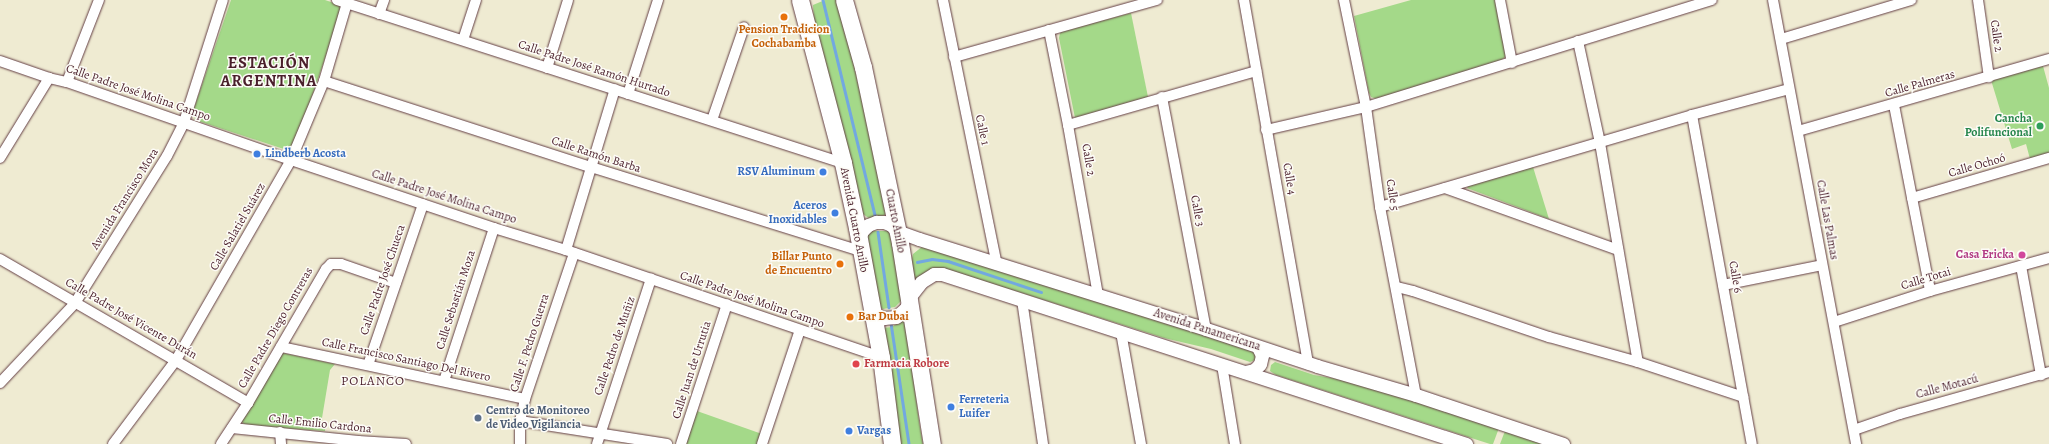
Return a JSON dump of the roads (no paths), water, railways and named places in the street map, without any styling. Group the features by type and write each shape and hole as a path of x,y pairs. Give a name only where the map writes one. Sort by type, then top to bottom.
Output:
{"highway":[{"name":"Avenida Cuarto Anillo","path":"800,0 843,163 860,245 881,357 892,444"},
{"name":"Cuarto Anillo","path":"844,0 863,67 897,231 910,300 932,444"}],"street":[{"path":"67,82 99,0"},
{"name":"Avenida Francisco Mora","path":"0,383 76,303 167,156 184,122 223,0"},
{"path":"379,14 384,0"},
{"path":"463,40 476,0"},
{"path":"547,68 568,0"},
{"path":"628,94 658,0"},
{"name":"Calle 1","path":"943,0 997,265"},
{"path":"954,57 1156,0"},
{"name":"Calle 4","path":"1244,0 1308,364"},
{"name":"Calle 5","path":"1344,0 1366,106 1380,207 1397,287 1416,395"},
{"path":"1500,0 1512,63"},
{"path":"1266,130 1366,106 1512,63 1712,0"},
{"name":"Calle Las Palmas","path":"1773,0 1856,444"},
{"path":"1781,39 1881,4 1912,0"},
{"name":"Calle 2","path":"1978,0 1989,77"},
{"name":"Calle Padre José Ramón Hurtado","path":"342,2 843,163"},
{"name":"Calle Salatiel Suárez","path":"113,444 176,360 292,160 324,81 342,2"},
{"path":"712,120 744,27"},
{"name":"Calle 2","path":"1049,30 1068,125 1098,295"},
{"path":"1578,41 1600,143 1638,362"},
{"name":"Calle Palmeras","path":"1798,132 2049,59"},
{"name":"Calle Padre José Molina Campo","path":"0,61 49,78 67,82 292,160 494,228 570,251 651,280 727,304 881,357"},
{"path":"1068,125 1256,71"},
{"path":"0,158 49,78"},
{"name":"Calle Ramón Barba","path":"324,81 591,168 860,245"},
{"path":"1380,207 1692,115 1789,89"},
{"name":"Calle F. Pedro Guerra","path":"520,444 520,421 525,399 570,251 591,168 615,90"},
{"name":"Calle 3","path":"1162,97 1206,329"},
{"path":"1894,105 1930,291"},
{"name":"Calle 6","path":"1692,115 1752,444"},
{"name":"Calle Ochoó","path":"1912,198 2049,158"},
{"path":"1445,188 1618,250"},
{"name":"Calle Padre José Chueca","path":"368,365 423,204"},
{"name":"Avenida Panamericana","path":"860,245 865,228 876,222 888,223 897,231 997,265 1206,329 1308,364 1416,395 1563,444"},
{"name":"Calle Sebastián Moza","path":"444,381 494,228"},
{"name":"Calle Totai","path":"1834,322 1930,291 2049,258"},
{"name":"Calle Padre José Vicente Durán","path":"0,259 248,403"},
{"name":"Calle Padre Diego Contreras","path":"221,444 248,403 326,269 332,264 341,264 396,283"},
{"path":"1723,285 1822,265"},
{"path":"2021,266 2045,374"},
{"path":"872,312 883,318 896,317 903,312 917,286 934,274 942,274 1466,444"},
{"name":"Calle Pedro de Muñiz","path":"598,439 651,280"},
{"path":"1397,287 1549,337 1638,362 1743,397"},
{"path":"1022,300 1043,444"},
{"name":"Calle Juan de Urrutia","path":"681,444 727,304"},
{"path":"762,444 800,330"},
{"path":"1121,332 1141,444"},
{"name":"Calle Francisco Santiago Del Rivero","path":"281,347 525,399"},
{"path":"1245,372 1254,370 1260,364 1262,355 1258,347"},
{"path":"1267,380 1264,372 1265,363 1271,356 1280,354"},
{"path":"1222,365 1234,444"},
{"name":"Calle Motacú","path":"1854,430 1900,414 2045,374"},
{"path":"520,421 598,439 667,444"},
{"name":"Calle Emilio Cardona","path":"232,428 280,432 358,443 406,444"},
{"path":"280,432 281,444"}],"waterway":[{"path":"823,0 875,215"},
{"path":"878,232 889,307"},
{"path":"917,262 932,259 948,261 1041,292"},
{"path":"891,323 909,444"}],"place":[{"name":"Pension Tradicion Cochabamba","path":"784,17"},
{"name":"Cancha Polifuncional","path":"2040,126"},
{"name":"Lindberb Acosta","path":"257,154"},
{"name":"RSV Aluminum","path":"823,172"},
{"name":"Aceros Inoxidables","path":"835,213"},
{"name":"Casa Ericka","path":"2022,255"},
{"name":"Billar Punto de Encuentro","path":"840,264"},
{"name":"Bar Dubai","path":"850,317"},
{"name":"Farmacia Robore","path":"856,364"},
{"name":"Ferreteria Luifer","path":"951,407"},
{"name":"Centro de Monitoreo de Video Vigilancia","path":"478,418"},
{"name":"Vargas","path":"849,431"}],"district":[{"name":"ESTACIÓN ARGENTINA","path":"269,72"},
{"name":"POLANCO","path":"373,381"}]}
